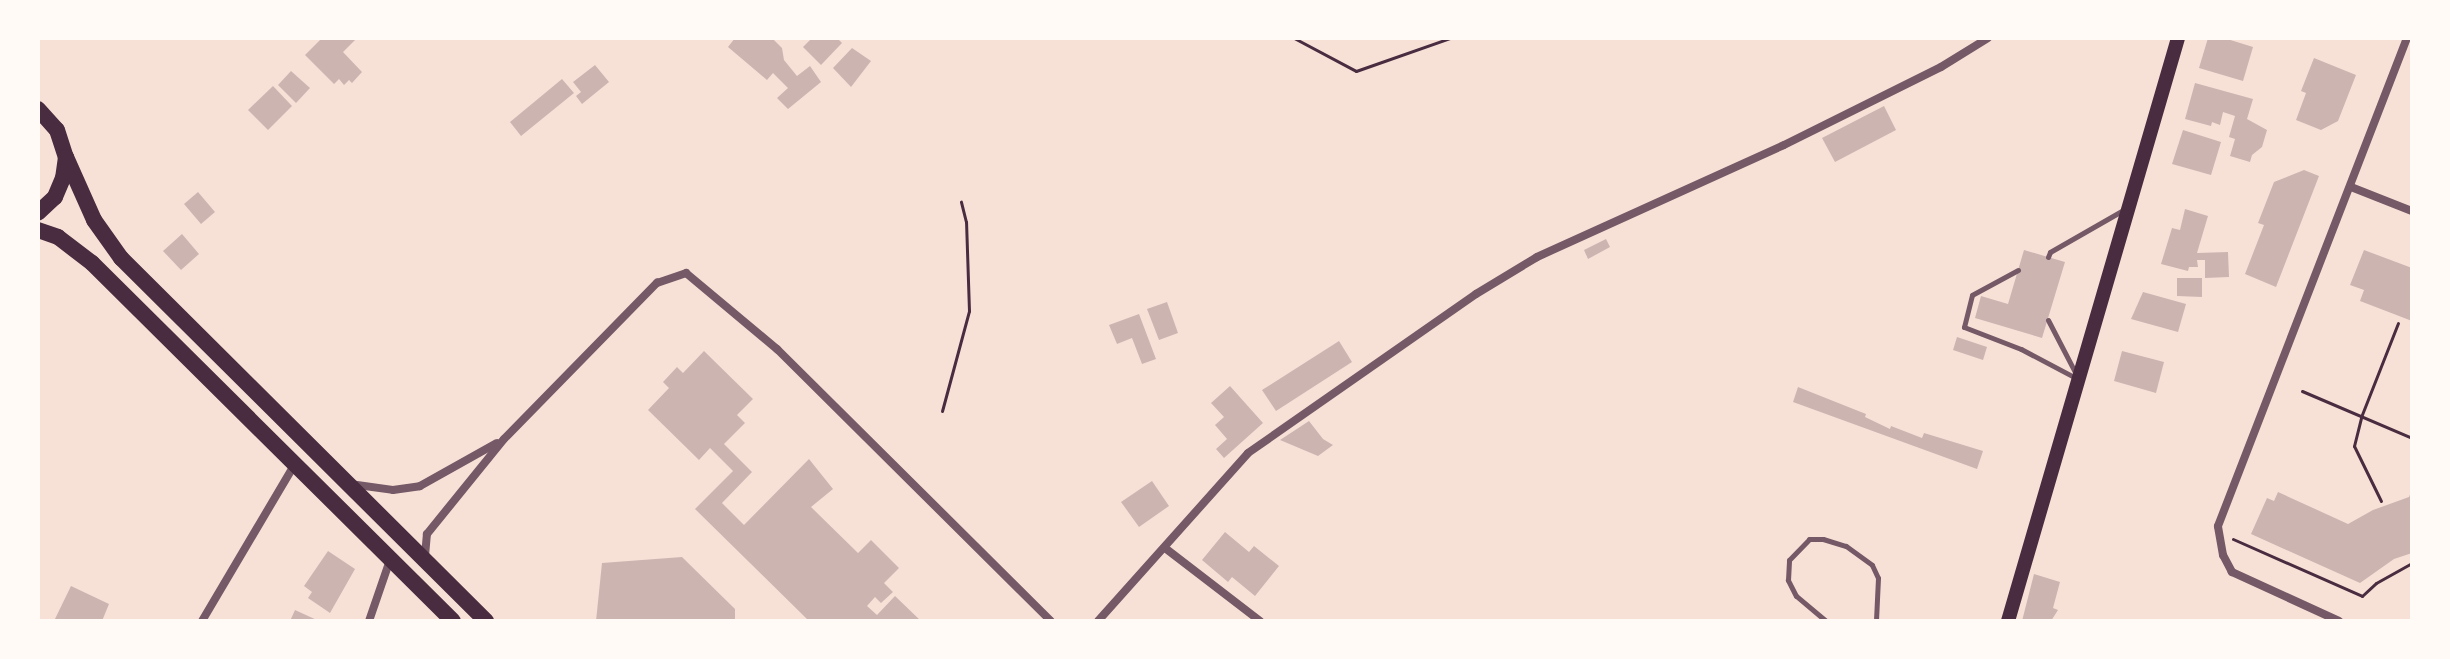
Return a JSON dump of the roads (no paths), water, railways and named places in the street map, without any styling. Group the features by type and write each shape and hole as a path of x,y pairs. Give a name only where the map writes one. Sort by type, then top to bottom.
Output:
{"main road":[{"path":"2008,621 2178,38"},
{"path":"38,109 57,130 94,220 121,258 486,621"},
{"path":"38,213 55,197 63,178 66,157"},
{"path":"38,230 58,237 92,263 453,621"}],"street":[{"path":"1098,621 1248,453 1398,347 1524,264 1798,138 1941,67 1988,38"},
{"path":"2339,621 2232,572 2219,541 2220,517 2407,38"},
{"path":"2351,187 2412,211"},
{"path":"427,565 424,547 427,534 504,439 657,283 686,273 777,349 1051,621"},
{"path":"345,484 393,490 420,486 504,439"},
{"path":"202,621 295,464"},
{"path":"1165,548 1260,621"},
{"path":"369,621 391,560"}],"lane":[{"path":"2047,255 2129,207"},
{"path":"2018,270 1972,295 1964,327 2021,349 2078,379"},
{"path":"2048,320 2078,379"},
{"path":"1826,621 1796,596 1788,580 1789,560 1809,539 1823,539 1846,546 1872,565 1878,578 1876,621"}]}
